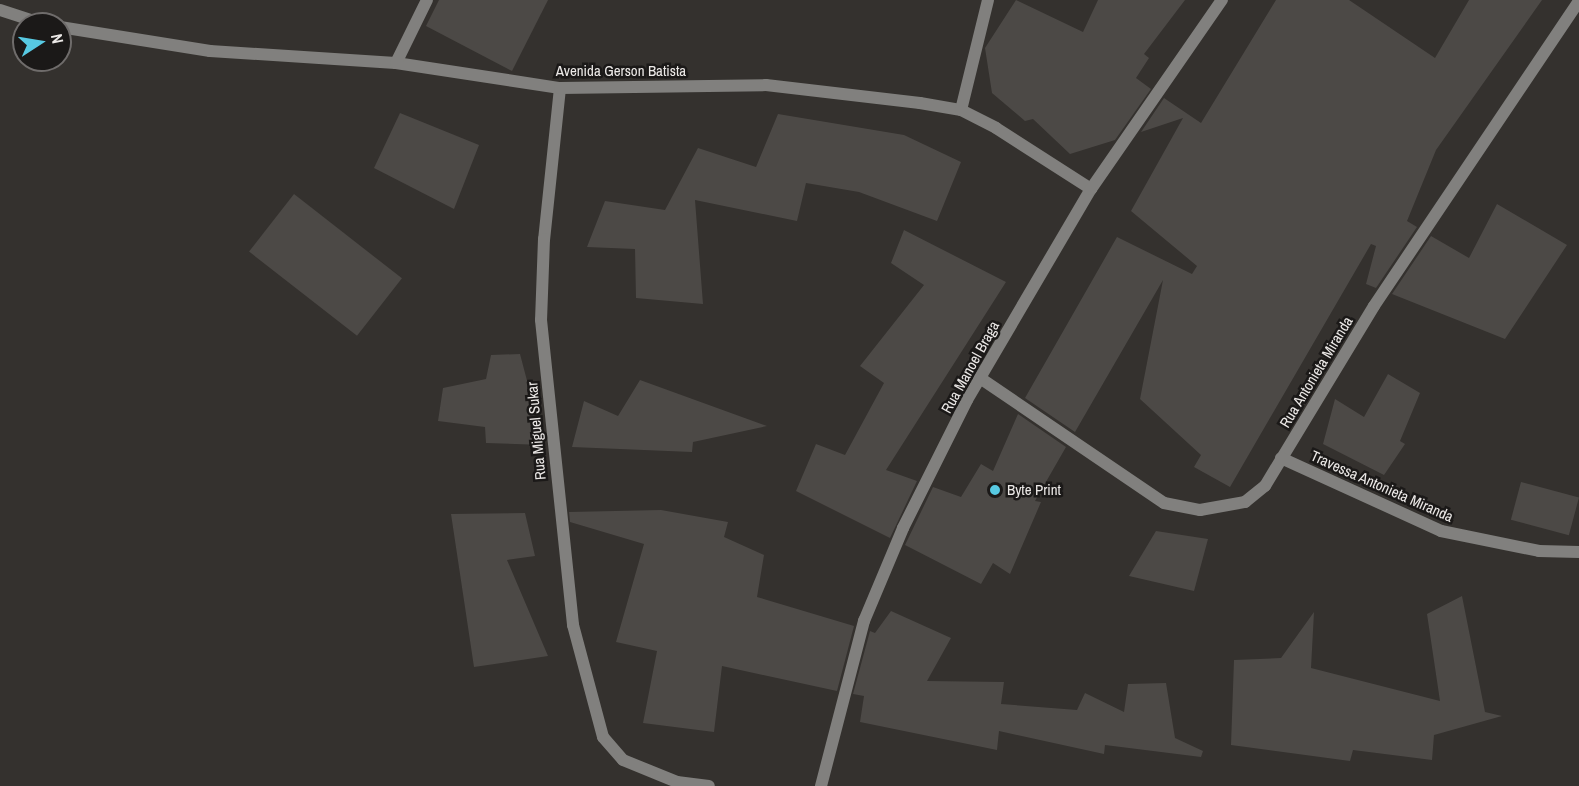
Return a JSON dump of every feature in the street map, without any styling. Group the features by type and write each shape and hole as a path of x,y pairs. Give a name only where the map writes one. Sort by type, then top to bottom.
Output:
{"street":[{"path":"396,63 427,0"},
{"path":"961,110 988,0"},
{"name":"Rua Manoel Braga","path":"821,786 864,621 903,528 980,378 1091,189 1222,0"},
{"name":"Rua Antonieta Miranda","path":"980,378 1164,503 1200,510 1245,502 1265,486 1374,306 1579,1"},
{"name":"Avenida Gerson Batista","path":"72,29 210,51 396,63 560,88 766,85 961,110 1091,189"},
{"name":"Rua Miguel Sukar","path":"560,88 541,320 553,467 573,626 603,737 622,759 642,771 709,786"},
{"name":"Travessa Antonieta Miranda","path":"1281,458 1441,531 1539,551 1579,552"}],"building":[{"path":"439,0 548,0 512,71 426,26"},
{"path":"1016,0 1083,32 1098,0 1185,0 1144,54 1149,58 1136,78 1151,89 1115,140 1070,154 1033,119 1025,121 992,93 985,48"},
{"path":"1276,0 1349,0 1435,58 1469,0 1542,0 1436,150 1407,221 1417,227 1376,288 1366,284 1376,246 1371,244 1230,487 1194,467 1201,455 1140,399 1163,280 1075,432 1025,398 1117,237 1192,274 1197,266 1131,211 1183,118 1141,132 1164,98 1201,123"},
{"path":"400,113 479,145 454,209 374,168"},
{"path":"778,114 904,135 961,162 937,221 859,192 806,183 797,221 695,200 703,304 636,298 635,249 587,247 605,201 665,210 698,148 756,167"},
{"path":"294,194 402,278 357,336 249,252"},
{"path":"1497,204 1567,245 1505,339 1392,294 1431,236 1469,258"},
{"path":"904,230 1006,282 886,470 917,481 890,538 796,491 816,444 845,455 884,383 860,366 924,285 891,263"},
{"path":"520,354 544,445 486,443 485,427 438,421 443,388 486,379 491,355"},
{"path":"1388,374 1420,393 1400,441 1405,444 1384,475 1323,444 1335,399 1364,417"},
{"path":"640,380 767,426 693,442 692,452 572,447 584,401 618,416"},
{"path":"1018,414 1066,447 1035,501 1041,502 1010,574 993,563 981,584 905,545 933,487 961,497 981,464 993,471"},
{"path":"1521,482 1579,498 1569,535 1511,520"},
{"path":"661,510 728,522 724,537 764,555 757,597 854,626 837,691 722,666 714,732 643,723 657,651 616,642 644,544 570,522 569,512"},
{"path":"525,513 535,556 507,560 548,656 474,667 451,514"},
{"path":"1156,531 1208,539 1194,591 1129,576"},
{"path":"1462,596 1485,712 1502,716 1434,735 1432,760 1353,750 1350,761 1231,745 1234,660 1281,658 1314,612 1311,668 1440,701 1427,614"},
{"path":"891,611 951,638 927,681 1004,682 1001,704 1077,710 1085,693 1124,712 1128,684 1166,683 1175,738 1203,751 1201,757 1105,745 1104,754 999,731 997,750 860,722 864,696 853,694 870,631 875,633"}],"place":[{"name":"Byte Print","path":"995,490"}]}
